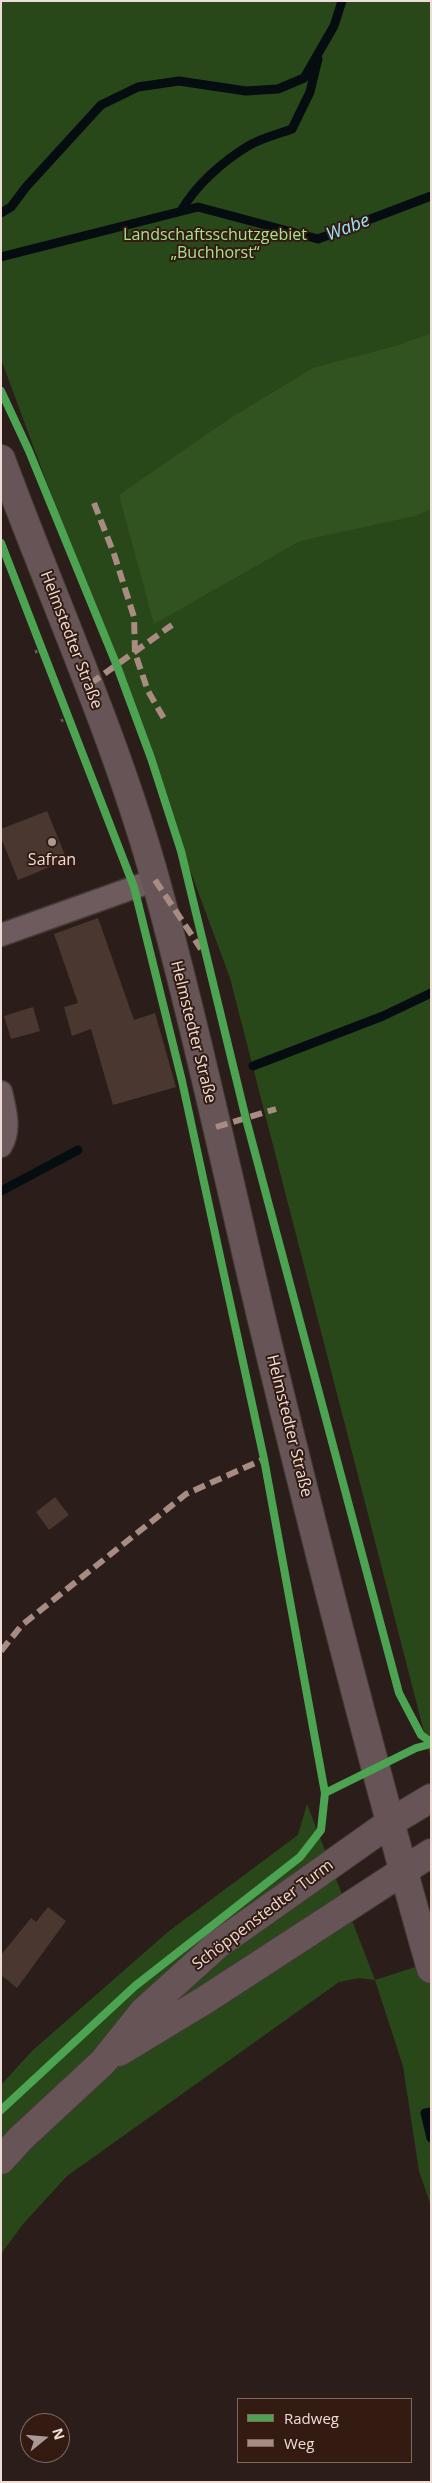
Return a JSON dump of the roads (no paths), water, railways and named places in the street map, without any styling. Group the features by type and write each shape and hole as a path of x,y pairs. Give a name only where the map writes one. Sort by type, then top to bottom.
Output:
{"street":[{"name":"Helmstedter Straße","path":"1,459 90,684 126,784 155,880 277,1380 391,1822 431,1969"},
{"path":"1,935 155,880"},
{"path":"1,1092 8,1126 6,1138 1,1146"},
{"name":"Schöppenstedter Turm","path":"1,2160 20,2139 103,2062 143,2012 217,1945 391,1822 431,1798"},
{"name":"Schöppenstedter Turm","path":"103,2062 205,2000 431,1852"}],"waterway":[{"path":"1,213 11,207 26,187 101,105 138,87 179,81 246,91 278,89 304,78 334,26 342,1"},
{"path":"181,211 202,183 238,152 264,138 292,129 310,92 318,59"},
{"name":"Wabe","path":"1,257 198,207 318,239 431,196"},
{"path":"253,1066 383,1016 431,993"},
{"path":"1,1191 78,1150"},
{"path":"431,2112 425,2113 431,2138"}],"place":[{"name":"Safran","path":"52,842"}],"park label":[{"name":"Landschaftsschutzgebiet „Buchhorst“","path":"215,244"}]}
